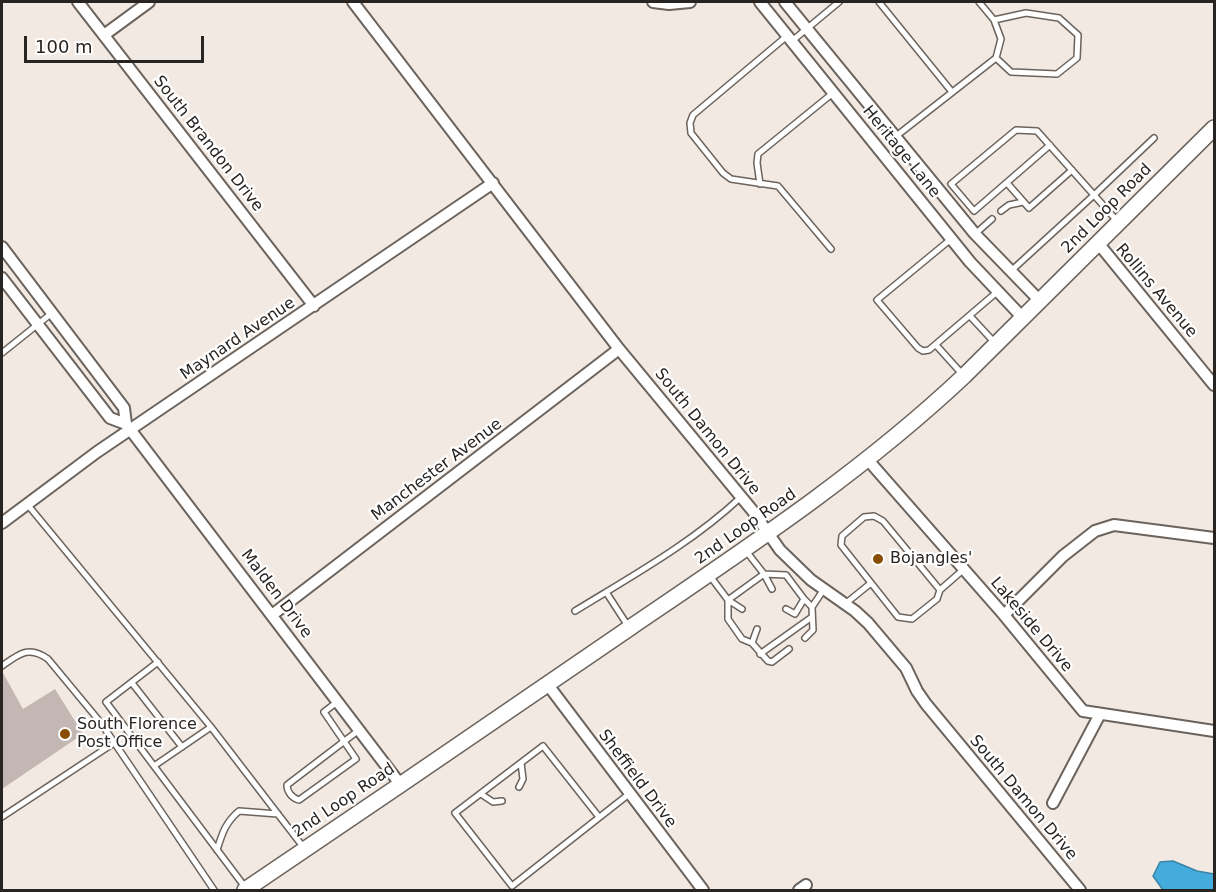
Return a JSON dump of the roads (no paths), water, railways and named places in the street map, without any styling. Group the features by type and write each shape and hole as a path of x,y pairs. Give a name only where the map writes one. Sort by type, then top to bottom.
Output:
{"main road":[{"name":"2nd Loop Road","path":"246,890 769,534 868,460 924,414 964,376 1215,128"}],"street":[{"name":"South Brandon Drive","path":"78,2 314,306"},
{"path":"104,35 149,2"},
{"name":"South Damon Drive","path":"353,2 619,349 741,497 780,550 811,580 845,603 868,623 885,642 906,668 926,704 1080,891"},
{"path":"653,2 669,4 690,2"},
{"name":"Heritage Lane","path":"760,2 951,239 1023,318"},
{"name":"Heritage Lane","path":"785,2 975,234 1040,301"},
{"name":"Maynard Avenue","path":"2,523 128,426 314,306 493,183"},
{"name":"Rollins Avenue","path":"1098,243 1215,385"},
{"name":"Malden Drive","path":"2,247 124,408 128,426 400,784"},
{"name":"Malden Drive","path":"2,278 110,418 128,426"},
{"name":"Manchester Avenue","path":"272,615 619,349"},
{"name":"Lakeside Drive","path":"868,460 1004,615 1083,711 1215,731"},
{"path":"1004,615 1063,556 1095,531 1114,525 1215,538"},
{"name":"Sheffield Drive","path":"548,685 703,891"},
{"path":"1053,803 1100,714"}],"lane":[{"path":"831,249 778,186 731,179 723,173 691,133 690,123 693,115 839,2"},
{"path":"879,2 952,92"},
{"path":"895,137 996,57 1001,39 994,20 979,2"},
{"path":"994,20 1026,13 1059,18 1078,35 1077,58 1057,74 1011,72 996,57"},
{"path":"760,184 758,154 833,93"},
{"path":"941,192 1016,130 1037,131 1119,223"},
{"path":"1011,271 1154,138"},
{"path":"951,184 974,211 1050,145"},
{"path":"1007,183 1029,208 1072,170"},
{"path":"1001,211 1009,205 1023,202"},
{"path":"975,234 992,219"},
{"path":"951,239 878,300 918,348 923,351 929,350 997,292"},
{"path":"2,354 52,313"},
{"path":"970,316 996,345"},
{"path":"936,345 964,376"},
{"path":"575,611 701,530 741,497"},
{"path":"27,504 211,727 305,849"},
{"path":"940,590 883,521 874,516 864,517 842,536 841,545 898,616 912,619 937,599 940,590 964,569"},
{"path":"745,550 764,574 772,589"},
{"path":"709,574 728,600 742,609"},
{"path":"728,600 764,574 786,575 812,607"},
{"path":"845,603 871,582"},
{"path":"805,638 813,630 812,607 824,589"},
{"path":"606,592 629,628"},
{"path":"795,614 804,599"},
{"path":"728,600 728,619 742,639 752,643 768,662 772,662 789,649"},
{"path":"786,609 795,614 802,624"},
{"path":"760,654 812,617"},
{"path":"752,643 757,629"},
{"path":"2,666 18,655 32,651 40,653 56,668 100,723 214,891"},
{"path":"158,662 106,702 246,890"},
{"path":"132,682 182,747"},
{"path":"338,702 324,712 344,741 356,759 299,800 294,799 287,791 287,785 344,741 359,729"},
{"path":"154,766 211,727"},
{"path":"2,818 114,743"},
{"path":"599,817 543,746 455,813 513,886 629,794"},
{"path":"519,788 523,779 521,763"},
{"path":"481,794 493,802 502,801"},
{"path":"217,850 223,829 239,811 278,814"}],"water":[{"path":"1173,861 1197,871 1214,874 1214,890 1163,890 1153,876 1160,862"}],"place":[{"name":"Bojangles'","path":"878,559"},
{"name":"South Florence Post Office","path":"65,734"}]}
